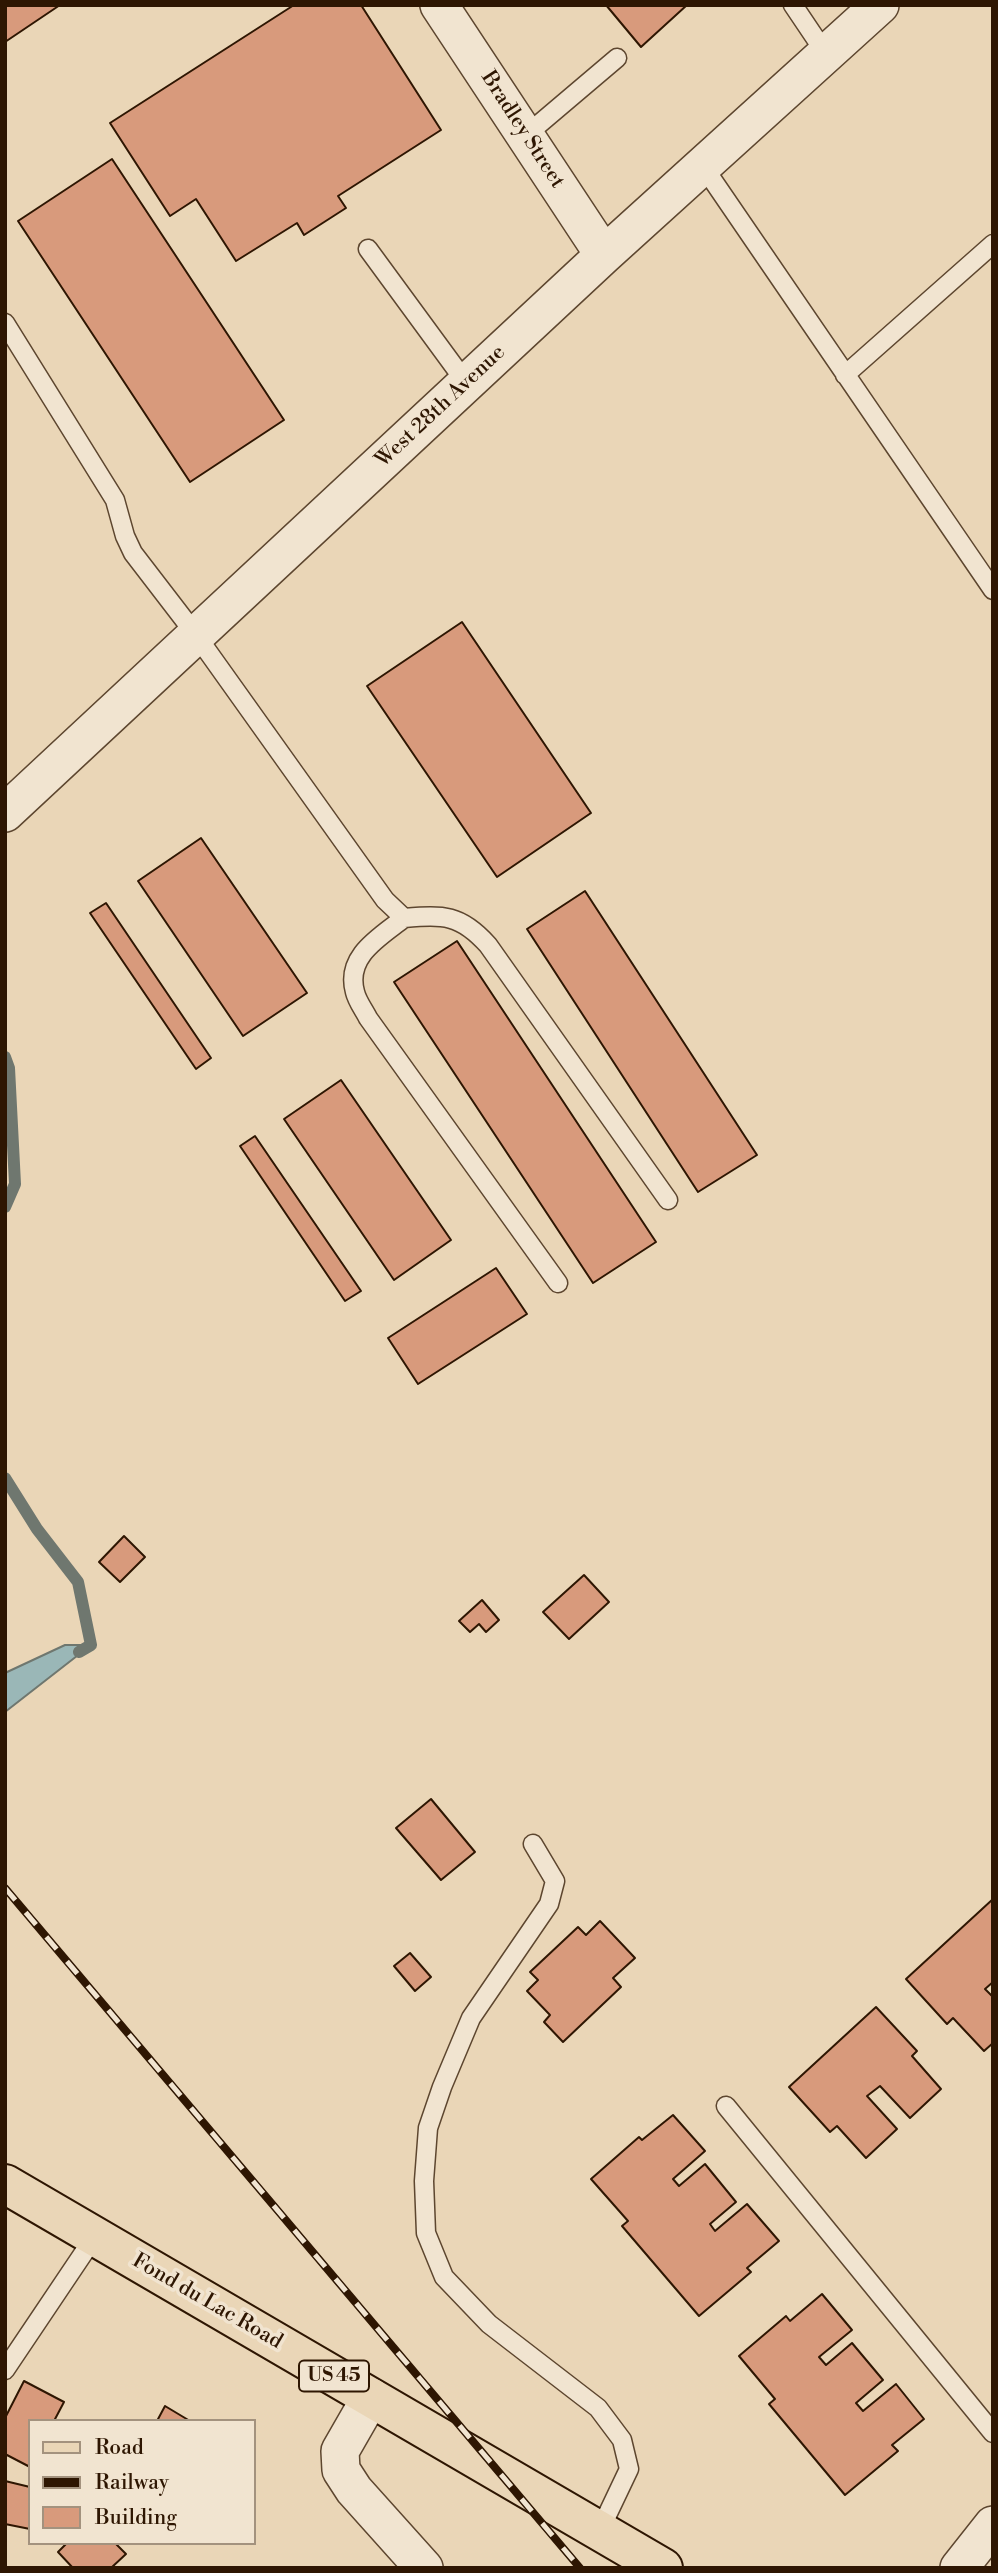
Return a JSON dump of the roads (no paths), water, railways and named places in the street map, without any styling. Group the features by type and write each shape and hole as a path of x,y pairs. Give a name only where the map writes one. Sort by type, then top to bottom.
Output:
{"main road":[{"name":"Fond du Lac Road","path":"5,2184 663,2568"}],"street":[{"name":"Bradley Street","path":"439,5 604,255"},
{"name":"West 28th Avenue","path":"5,813 604,255 880,5"},
{"path":"371,2397 340,2451 341,2470 354,2490 424,2568"},
{"path":"959,2568 993,2525"}],"lane":[{"path":"793,5 826,54"},
{"path":"525,136 617,58"},
{"path":"703,166 993,590"},
{"path":"845,375 993,244"},
{"path":"368,249 467,384"},
{"path":"5,323 115,500 125,536 133,553 196,635 385,900 404,918"},
{"path":"558,1283 368,1018 355,992 354,970 362,952 404,918 431,916 450,919 471,927 488,945 668,1200"},
{"path":"533,1844 555,1881 549,1904 471,2018 442,2087 428,2128 424,2180 426,2233 444,2277 489,2324 598,2408 622,2440 629,2469 600,2530"},
{"path":"726,2106 993,2433"},
{"path":"5,2370 94,2236"}],"water":[{"path":"65,1645 91,1645 5,1712 5,1673"}],"waterway":[{"path":"5,1057 9,1068 15,1184 5,1207"},
{"path":"5,1478 37,1529 78,1582 91,1645 79,1652"}],"railway":[{"path":"5,1888 580,2568"}]}
